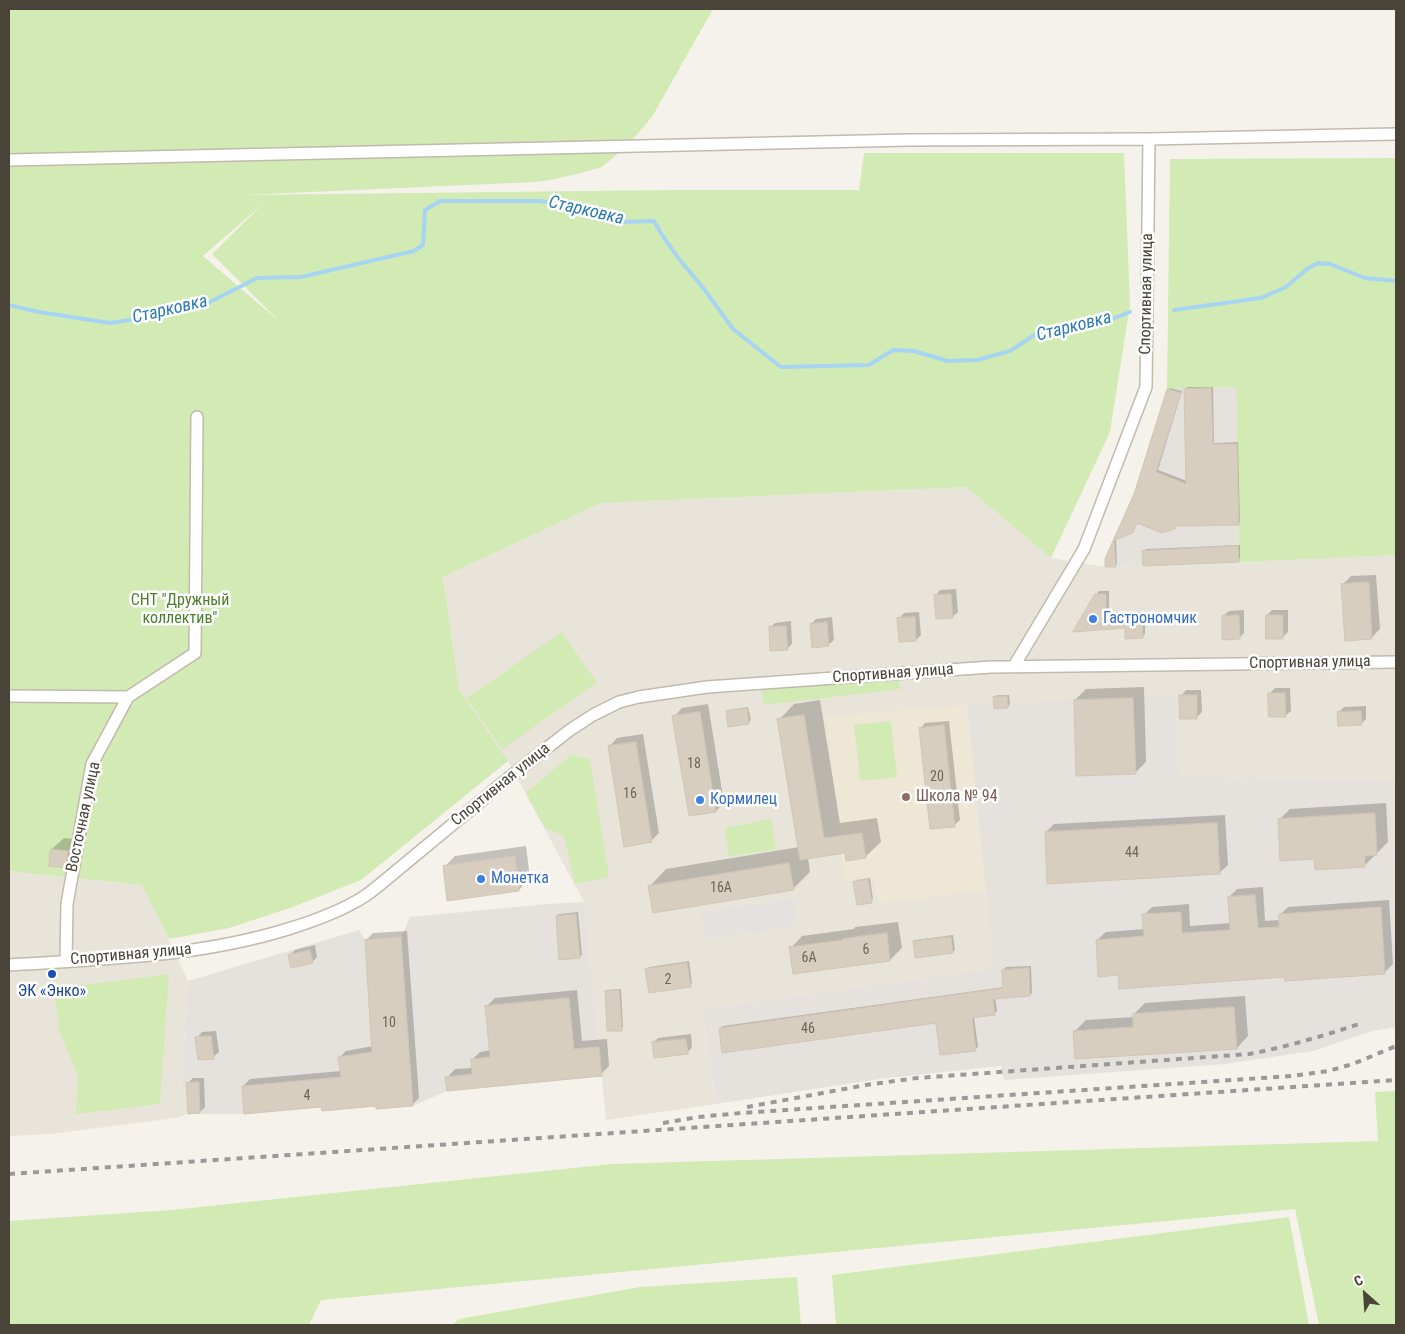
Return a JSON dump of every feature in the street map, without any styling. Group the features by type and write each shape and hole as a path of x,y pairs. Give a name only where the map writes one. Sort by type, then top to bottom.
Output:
{"street":[{"path":"9,160 899,140 1149,139 1396,134"},
{"name":"Спортивная улица","path":"1014,666 1084,548 1146,387 1149,139"},
{"name":"Восточная улица","path":"66,961 67,904 92,764 128,697 195,652 197,417"},
{"name":"Спортивная улица","path":"9,965 151,955 233,944 312,922 343,908 383,882 511,776 570,730 593,715 619,702 651,694 707,687 1014,666 1396,662"},
{"path":"9,696 128,697"}],"shaded area":[{"path":"1236,387 1239,562 1105,567 1105,557 1134,494 1167,389"},
{"path":"966,487 1051,558 1105,567 1396,555 1396,781 1178,775 1173,695 994,970 702,1009 716,1104 606,1120 584,902 508,761 459,689 443,577 601,503"},
{"path":"1174,695 1179,775 1396,781 1396,1027 1372,1031 1313,1051 1224,1064 1004,1080 1001,1066 879,1079 716,1104 702,1009 994,969 967,705"},
{"name":"Школа № 94","path":"967,705 986,890 879,903 874,877 845,881 826,717"},
{"path":"9,871 143,885 188,981 181,1089 187,1090 188,1114 176,1118 50,1134 9,1136"},
{"path":"794,899 797,926 705,939 701,912"},
{"path":"584,902 602,1076 447,1091 413,1106 376,1109 372,1106 322,1111 321,1107 244,1114 188,1114 187,1090 181,1090 188,981 359,930 365,940 401,937 410,917"}],"green space":[{"name":"СНТ \"Дружный коллектив\"","path":"9,9 713,9 652,117 627,146 602,167 551,180 535,182 243,195 673,190 859,190 864,153 1124,153 1130,305 1110,432 1051,558 966,487 601,503 443,577 459,689 508,761 361,880 293,907 229,928 169,939 142,885 9,871","holes":["264,203 212,254 281,323 203,256"]},
{"path":"1396,158 1396,555 1239,562 1236,387 1167,389 1170,159"},
{"path":"562,632 597,683 502,749 467,698"},
{"path":"899,677 900,689 764,705 761,687"},
{"path":"891,721 897,777 860,781 854,725"},
{"path":"571,755 590,759 609,877 575,884 564,836 545,828 526,793"},
{"path":"771,819 776,849 729,857 725,828"},
{"path":"169,974 160,1104 76,1114 78,1075 59,1031 54,989"},
{"path":"1396,1091 1396,1325 1319,1325 1295,1209 321,1300 309,1325 9,1325 9,1221 171,1210 612,1164 1378,1141 1375,1092"},
{"path":"1289,1217 1309,1325 836,1325 832,1275"},
{"path":"797,1277 801,1325 452,1325 459,1319 640,1287"}],"building":[{"path":"1211,388 1213,444 1237,444 1239,525 1176,526 1175,529 1162,533 1137,523 1133,533 1114,540 1116,567 1105,567 1105,559 1134,494 1167,389 1181,393 1156,472 1186,484 1184,389"},
{"path":"1238,546 1239,562 1143,566 1142,551"},
{"path":"1369,582 1372,639 1345,641 1341,584"},
{"path":"951,594 953,618 936,619 934,595"},
{"path":"1095,594 1106,594 1106,615 1142,614 1143,638 1125,639 1125,628 1073,632"},
{"path":"1239,615 1240,639 1222,640 1222,616"},
{"path":"1266,615 1283,615 1283,639 1266,639"},
{"path":"915,617 916,641 899,642 897,618"},
{"path":"827,622 829,646 812,648 810,624"},
{"path":"786,626 788,650 770,651 769,627"},
{"path":"1268,693 1285,693 1286,717 1269,717"},
{"path":"1179,695 1197,695 1197,719 1180,719"},
{"path":"1007,696 1008,708 994,709 993,697"},
{"path":"1133,698 1136,774 1076,776 1074,700"},
{"path":"747,708 749,724 728,727 726,711"},
{"path":"1361,711 1362,725 1338,726 1337,712"},
{"path":"700,712 716,812 689,816 672,716"},
{"path":"804,715 824,838 862,833 866,858 846,861 845,853 800,860 777,719"},
{"path":"944,725 955,827 930,829 919,728"},
{"path":"636,742 652,842 624,847 608,746"},
{"path":"1375,813 1377,855 1365,856 1365,867 1315,870 1314,859 1280,861 1278,819"},
{"path":"1217,823 1220,874 1047,884 1045,832"},
{"path":"51,849 68,851 66,868 49,866"},
{"name":"Монетка","path":"515,856 519,891 447,901 443,866"},
{"path":"789,863 794,890 653,913 648,886"},
{"path":"868,879 872,903 857,905 853,882"},
{"path":"1255,895 1258,928 1279,927 1279,914 1381,907 1385,974 1285,981 1284,977 1119,989 1118,975 1098,977 1096,940 1144,936 1142,914 1181,912 1182,933 1230,930 1228,897"},
{"path":"576,914 580,958 559,960 556,916"},
{"path":"887,933 890,961 793,974 789,947"},
{"path":"401,937 413,1106 376,1109 376,1106 322,1111 321,1107 244,1114 242,1086 341,1077 338,1057 372,1052 365,940"},
{"path":"951,937 953,953 915,958 913,941"},
{"path":"310,950 313,963 291,968 288,955"},
{"path":"687,963 691,987 649,993 645,969"},
{"path":"1029,968 1030,996 993,999 995,1015 972,1018 976,1051 940,1055 936,1023 722,1053 719,1028 1003,988 1002,970"},
{"path":"619,990 622,1031 607,1031 605,991"},
{"path":"569,998 574,1049 599,1047 602,1076 447,1091 445,1077 472,1074 471,1059 490,1057 485,1006"},
{"path":"1234,1007 1237,1049 1075,1059 1073,1031 1133,1027 1133,1014"},
{"path":"211,1036 214,1059 198,1060 195,1037"},
{"path":"686,1039 688,1054 654,1058 652,1042"},
{"path":"199,1082 200,1113 188,1114 186,1083"}],"waterway":[{"name":"Старковка","path":"9,305 39,312 110,323 162,315 210,302 257,278 301,277 414,251 423,245 425,210 440,201 539,201 592,209 617,222 654,221 679,259 733,329 781,367 869,365 893,350 914,351 948,361 977,360 1010,351 1036,334 1062,328 1101,323 1130,312"},
{"name":"Старковка","path":"1174,310 1261,298 1286,287 1307,269 1318,263 1330,264 1365,278 1396,281"}],"railway":[{"path":"747,1107 866,1085 917,1078 1249,1054 1304,1041 1359,1024"},
{"path":"663,1123 698,1117 741,1113 1292,1076 1328,1071 1353,1064 1396,1046"},
{"path":"9,1174 1396,1080"}],"place":[{"name":"Гастрономчик","path":"1093,619"},
{"name":"Школа № 94","path":"906,797"},
{"name":"Кормилец","path":"700,800"},
{"name":"Монетка","path":"481,879"},
{"name":"ЭК «Энко»","path":"52,974"}]}
